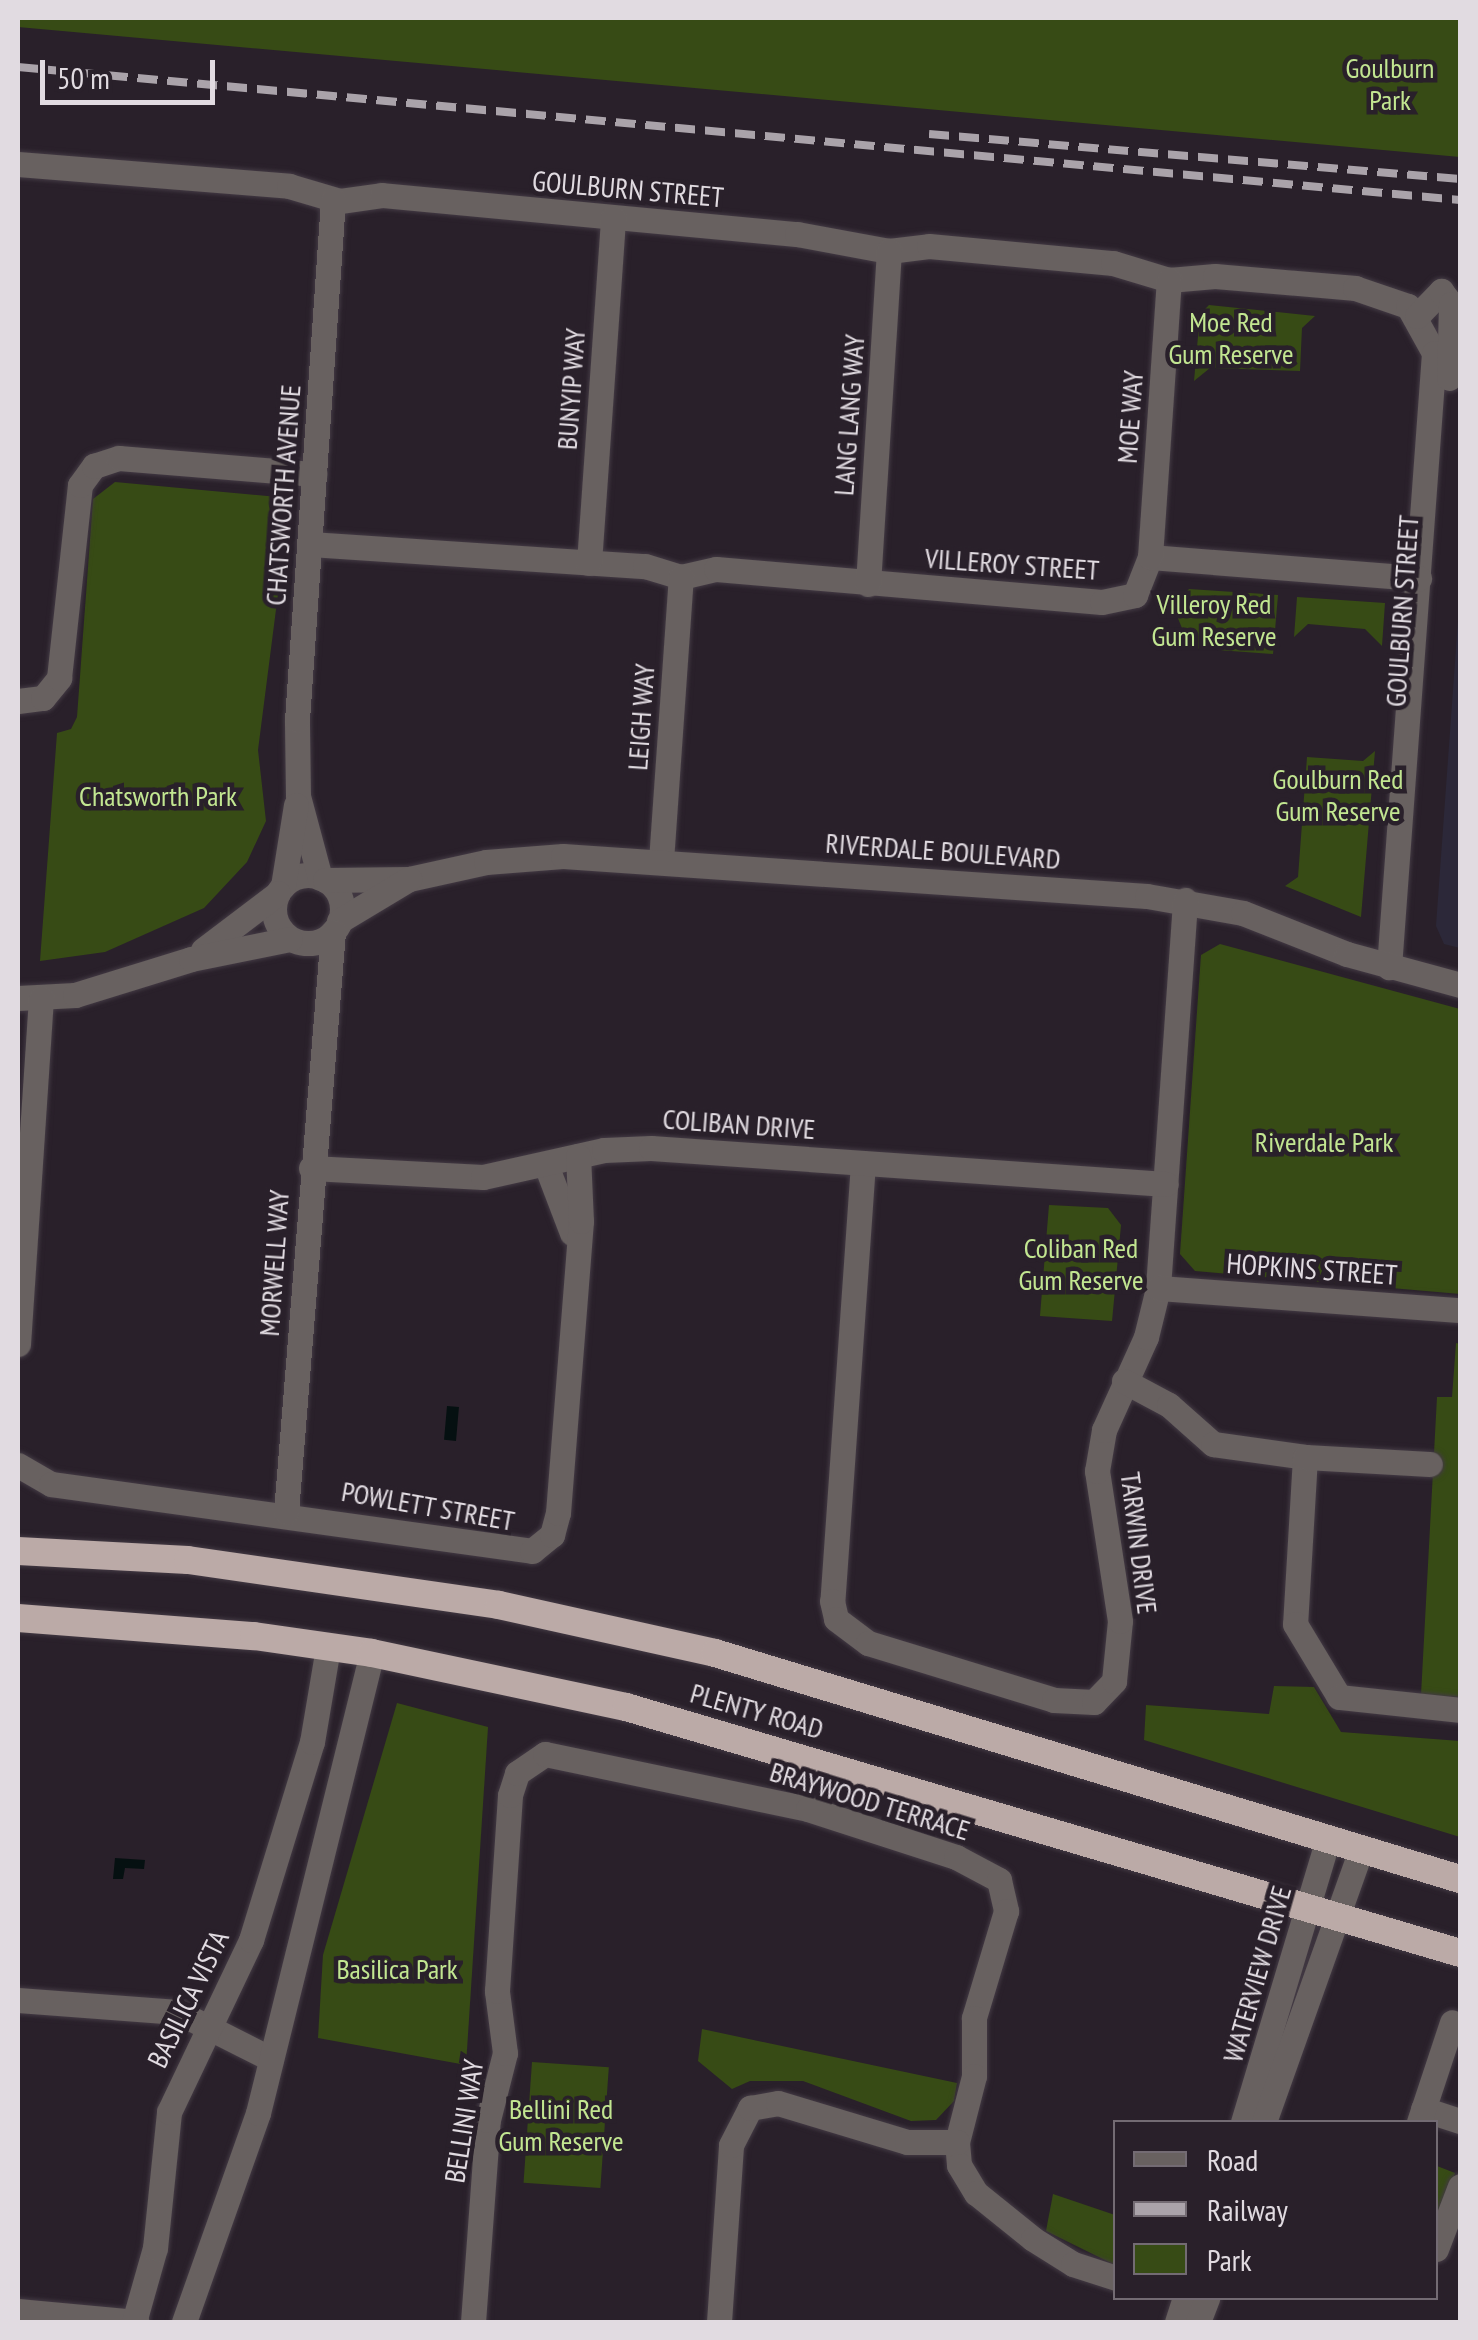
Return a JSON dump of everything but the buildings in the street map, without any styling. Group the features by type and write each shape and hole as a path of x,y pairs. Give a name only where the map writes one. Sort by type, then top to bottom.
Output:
{"highway":[{"name":"PLENTY ROAD","path":"18,1551 188,1560 499,1606 625,1633 911,1707 1327,1842 1460,1878"},
{"name":"PLENTY ROAD","path":"18,1618 372,1653 626,1708 1460,1952"}],"street":[{"name":"GOULBURN STREET","path":"18,164 275,188 332,208 405,200 845,242 889,259 944,250 1113,263 1169,280 1214,276 1356,288 1396,300 1417,316 1434,353 1398,970"},
{"name":"CHATSWORTH AVENUE","path":"280,889 298,796 332,208"},
{"name":"BUNYIP WAY","path":"589,564 613,218"},
{"name":"LANG LANG WAY","path":"868,584 889,259"},
{"name":"MOE WAY","path":"1150,558 1169,280"},
{"path":"1356,288 1441,291"},
{"name":"GOULBURN STREET","path":"1398,970 1454,314 1441,291"},
{"path":"1417,316 1441,291"},
{"path":"18,700 43,698 59,678 80,485 94,466 119,458 314,474"},
{"name":"VILLEROY STREET","path":"310,544 654,567 680,585 716,569 753,577 1115,601 1144,585 1150,558"},
{"path":"1150,558 1419,578"},
{"name":"LEIGH WAY","path":"661,861 680,585"},
{"name":"CHATSWORTH AVENUE","path":"298,796 322,879"},
{"name":"RIVERDALE BOULEVARD","path":"322,879 409,879 524,858 661,861 1186,900 1277,924 1398,970 1460,985"},
{"path":"18,1344 29,998 114,986 191,959 293,940 316,942 336,927 341,903 322,879 300,876 191,959"},
{"name":"RIVERDALE BOULEVARD","path":"336,927 409,879"},
{"path":"280,889 275,918 293,940"},
{"name":"TARWIN DRIVE","path":"863,1163 832,1600 842,1628 868,1642 1054,1700 1082,1704 1102,1698 1117,1669 1119,1591 1097,1471 1124,1381 1152,1319 1158,1288 1186,900"},
{"name":"MORWELL WAY","path":"286,1512 322,1019 336,927"},
{"name":"MORWELL WAY","path":"293,940 316,981 322,1019"},
{"name":"COLIBAN DRIVE","path":"311,1168 458,1178 546,1166 578,1156 651,1148 1166,1184"},
{"name":"POWLETT STREET","path":"18,1465 51,1484 286,1512 511,1552 542,1545 558,1513 576,1258 578,1156"},
{"name":"POWLETT STREET","path":"546,1166 576,1258"},
{"name":"HOPKINS STREET","path":"1158,1288 1460,1310"},
{"path":"1124,1381 1169,1405 1213,1444 1305,1458 1430,1464"},
{"path":"1305,1458 1294,1614 1316,1664 1344,1700 1460,1710"},
{"name":"BASILICA VISTA","path":"134,2322 154,2248 169,2112 262,1904 312,1742 328,1648"},
{"path":"184,2322 272,2058 372,1653"},
{"name":"BRAYWOOD TERRACE","path":"532,1758 575,1756 808,1809 976,1864 999,1880 1006,1911 974,2018 973,2088 957,2142"},
{"name":"BELLINI WAY","path":"474,2322 487,2132 505,2053 497,1991 510,1795 517,1773 532,1758"},
{"name":"WATERVIEW DRIVE","path":"1244,2120 1327,1842"},
{"name":"WATERVIEW DRIVE","path":"1265,2120 1340,1919 1360,1852"},
{"path":"18,2000 152,2007 210,2027 272,2058"},
{"path":"1452,2022 1421,2116 1460,2121"},
{"path":"719,2322 731,2145 750,2108 778,2102 907,2142 957,2142 965,2179 1000,2214 1073,2264 1113,2277"},
{"path":"1438,2244 1460,2186"},
{"path":"18,2312 134,2322"}],"shaded area":[{"path":"1460,593 1460,948 1444,944 1436,926"},
{"path":"447,1406 459,1407 456,1441 444,1440"},
{"path":"115,1858 145,1860 144,1869 125,1868 123,1879 113,1879"}],"green space":[{"name":"Goulburn Park","path":"18,18 1460,18 1460,157 18,27"},
{"name":"Moe Red Gum Reserve","path":"1209,305 1315,316 1302,328 1300,371 1210,368 1194,381 1200,314"},
{"name":"Chatsworth Park","path":"115,482 278,497 289,508 258,750 266,821 247,862 204,908 105,952 40,961 57,733 71,729 77,717 93,499"},
{"name":"Villeroy Red Gum Reserve","path":"1189,589 1278,595 1273,654 1190,648 1173,606"},
{"path":"1297,597 1385,603 1382,646 1365,629 1308,624 1294,637"},
{"name":"Goulburn Red Gum Reserve","path":"1375,751 1361,917 1285,886 1298,877 1307,757 1363,761"},
{"name":"Riverdale Park","path":"1220,944 1460,1009 1460,1294 1195,1271 1180,1254 1201,955"},
{"name":"Coliban Red Gum Reserve","path":"1049,1205 1108,1208 1121,1225 1112,1321 1040,1316"},
{"path":"1456,1343 1460,1344 1460,1697 1421,1695 1437,1397 1452,1397"},
{"path":"1274,1686 1314,1687 1341,1732 1460,1741 1460,1837 1144,1740 1146,1705 1269,1714"},
{"name":"Basilica Park","path":"397,1703 488,1727 466,2065 318,2038 323,1955"},
{"path":"702,2029 957,2083 954,2101 936,2120 911,2121 803,2081 750,2081 732,2089 698,2061"},
{"name":"Bellini Red Gum Reserve","path":"532,2062 609,2067 600,2188 524,2183"},
{"path":"1438,2166 1455,2173 1438,2226"},
{"path":"1053,2194 1113,2214 1113,2264 1046,2231"}],"railway":[{"path":"18,67 1460,200"},
{"path":"929,134 1460,179"}]}
